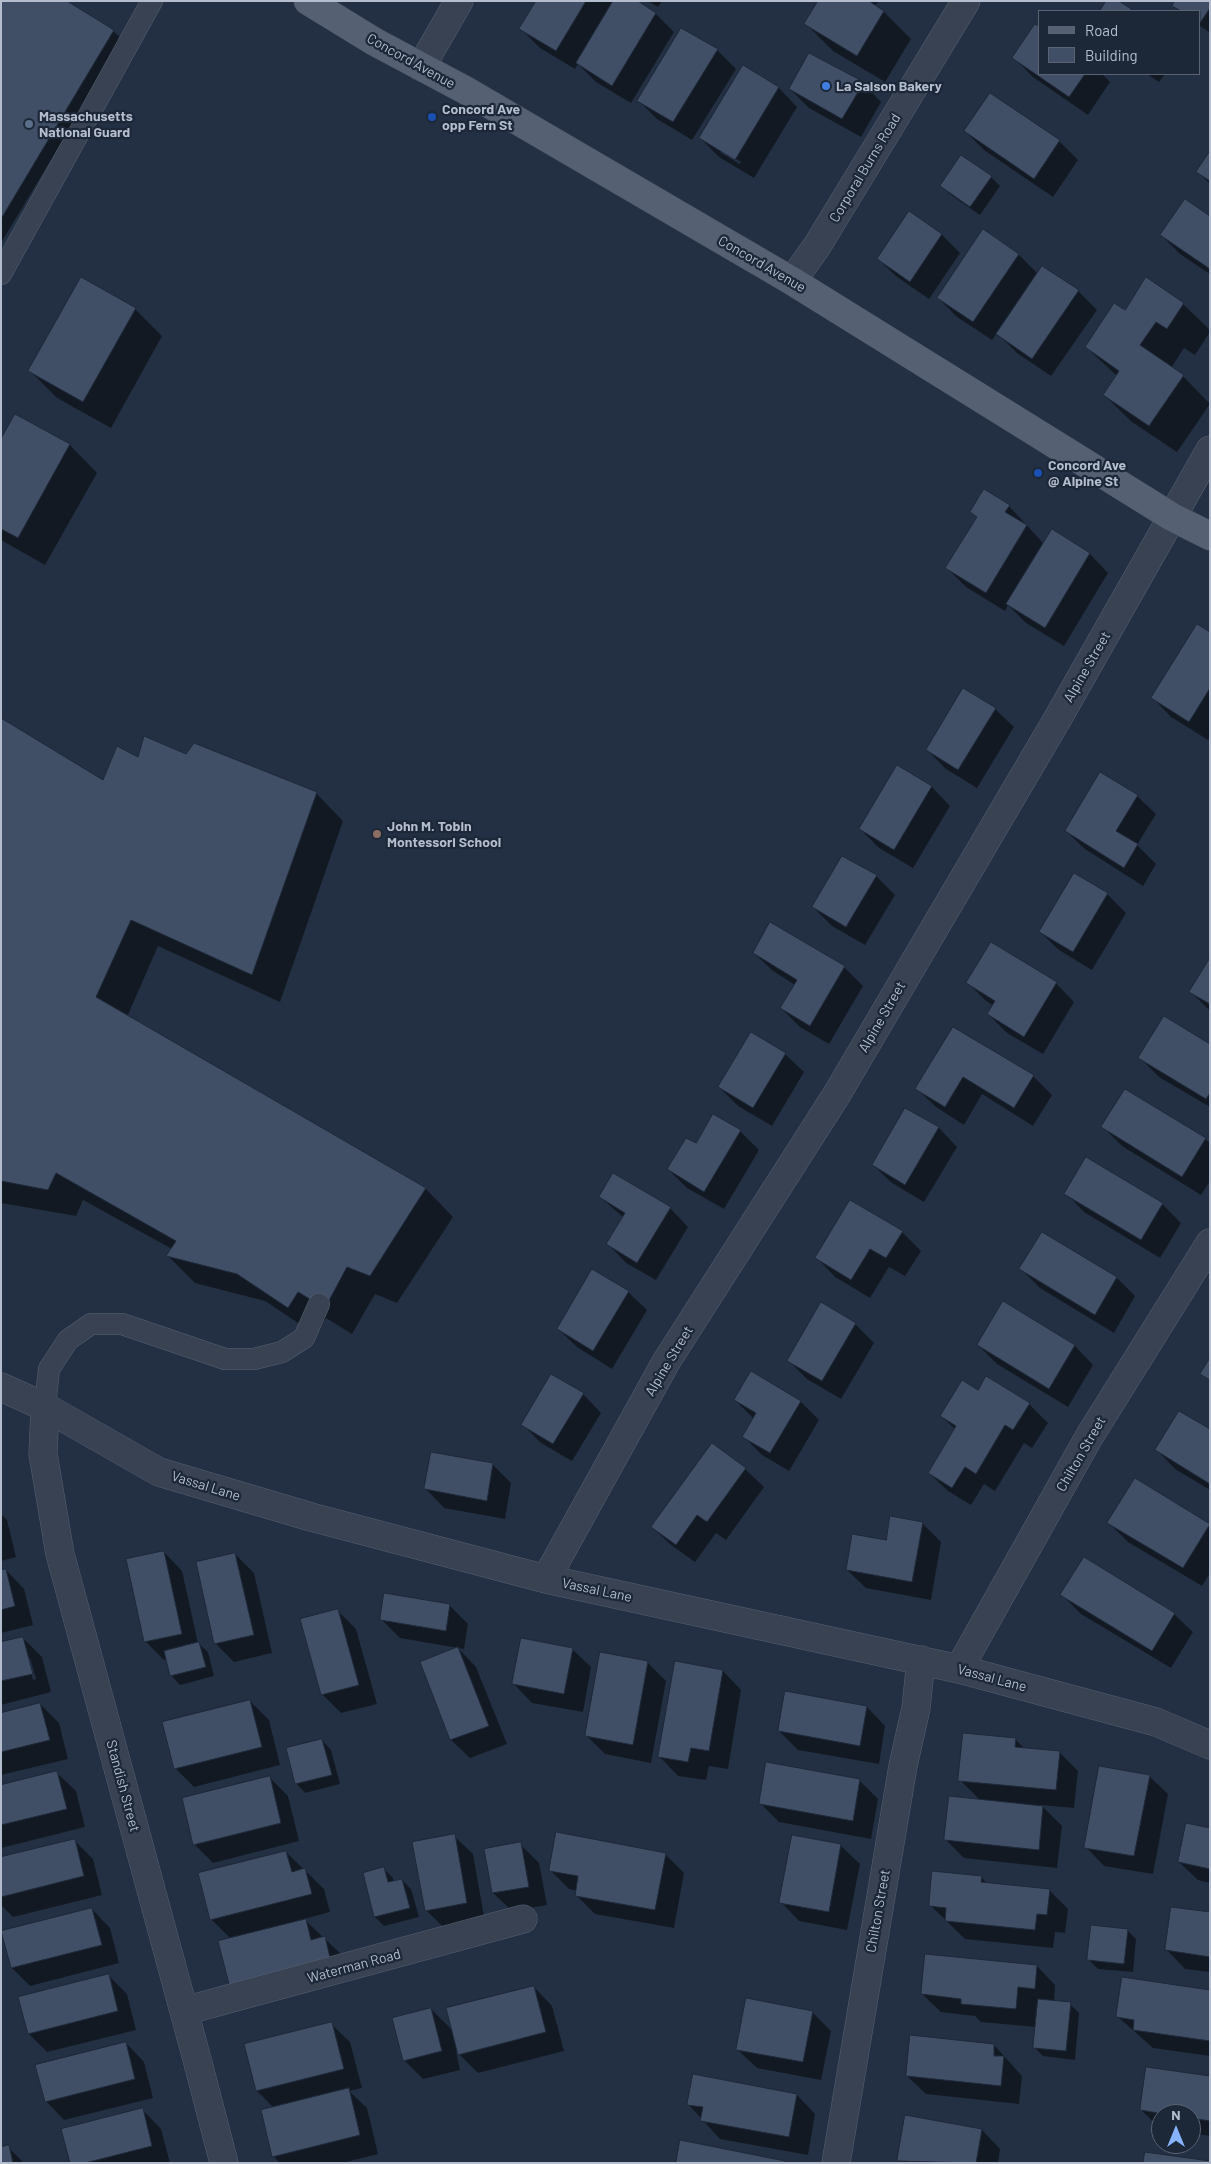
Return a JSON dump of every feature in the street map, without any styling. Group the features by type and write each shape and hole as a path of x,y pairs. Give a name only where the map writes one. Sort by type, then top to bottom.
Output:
{"main road":[{"name":"Concord Avenue","path":"308,1 376,42 465,90 792,281 1172,517 1210,536"}],"street":[{"path":"421,67 459,1"},
{"name":"Corporal Burns Road","path":"792,281 816,246 966,1"},
{"name":"Alpine Street","path":"546,1579 666,1362 837,1094 1058,718 1210,450"},
{"name":"Chilton Street","path":"959,1669 1089,1437 1210,1243"},
{"name":"Vassal Lane","path":"1,1387 45,1407 159,1472 312,1517 546,1579 959,1669 1156,1722 1210,1745"},
{"name":"Standish Street","path":"45,1407 43,1454 60,1554 224,2163"},
{"name":"Chilton Street","path":"836,2163 903,1766 916,1708 921,1660"},
{"name":"Waterman Road","path":"184,2011 523,1919"}],"lane":[{"path":"1,274 152,1"},
{"path":"45,1407 49,1369 68,1340 91,1324 122,1324 225,1359 254,1359 282,1352 304,1338 318,1304"}],"building":[{"name":"Massachusetts National Guard","path":"1,1 67,1 114,30 1,219"},
{"path":"536,1 586,1 556,51 519,29"},
{"path":"613,1 638,1 656,13 612,86 576,63"},
{"path":"818,1 869,1 884,11 857,56 804,24"},
{"path":"1106,1 1119,1 1132,10 1101,10"},
{"path":"1175,1 1210,1 1210,8 1201,22 1201,10 1179,10 1172,6"},
{"path":"1035,24 1038,26 1038,75 1084,75 1069,97 1012,58"},
{"path":"681,28 718,49 673,122 637,101"},
{"name":"La Saison Bakery","path":"809,53 864,82 842,119 789,89"},
{"path":"743,65 779,87 735,160 699,138"},
{"path":"990,93 1060,140 1034,179 964,131"},
{"path":"1210,151 1210,181 1196,172"},
{"path":"961,155 992,176 970,207 940,186"},
{"path":"1185,199 1210,216 1210,269 1160,235"},
{"path":"909,211 942,234 910,282 877,259"},
{"path":"983,229 1019,254 973,322 937,298"},
{"path":"1042,266 1079,290 1032,359 996,334"},
{"path":"81,277 136,308 83,402 28,371"},
{"path":"1146,277 1184,303 1167,329 1156,322 1140,345 1184,375 1149,426 1103,395 1119,371 1085,347 1114,303 1125,310"},
{"path":"15,414 70,444 18,538 1,529 1,439"},
{"path":"984,489 1010,505 1005,512 1027,525 986,593 945,568 977,517 970,512"},
{"path":"1052,529 1090,553 1045,628 1006,604"},
{"path":"1197,624 1210,632 1210,688 1189,722 1151,698"},
{"path":"963,688 996,708 958,770 926,750"},
{"path":"1,718 103,780 117,746 138,757 144,736 186,754 194,743 317,792 252,975 131,920 96,997 426,1188 370,1276 347,1267 325,1308 298,1292 288,1308 237,1274 166,1256 176,1241 56,1173 48,1190 1,1181"},
{"path":"897,765 932,786 894,850 859,829"},
{"path":"1100,772 1138,795 1116,831 1138,844 1124,868 1065,831"},
{"path":"842,856 877,875 846,927 812,907"},
{"path":"1074,873 1108,893 1073,952 1039,932"},
{"path":"770,922 845,966 810,1026 780,1008 797,980 753,953"},
{"path":"991,942 1057,982 1024,1037 987,1014 995,1001 966,983"},
{"path":"1210,958 1210,1004 1189,992"},
{"path":"1164,1016 1210,1044 1210,1093 1206,1099 1138,1058"},
{"path":"953,1027 1034,1075 1014,1108 963,1077 945,1107 915,1089"},
{"path":"751,1032 786,1053 753,1108 718,1087"},
{"path":"1125,1089 1206,1138 1182,1177 1101,1127"},
{"path":"905,1108 939,1127 905,1185 872,1165"},
{"path":"713,1114 741,1130 704,1192 667,1169 686,1138 696,1143"},
{"path":"1086,1157 1163,1203 1141,1240 1064,1194"},
{"path":"613,1173 671,1207 637,1263 606,1244 625,1213 599,1197"},
{"path":"850,1200 903,1231 886,1258 870,1249 851,1280 815,1258"},
{"path":"1042,1232 1117,1277 1095,1315 1019,1269"},
{"path":"592,1269 629,1291 593,1351 557,1329"},
{"path":"1003,1301 1075,1345 1049,1389 977,1345"},
{"path":"821,1302 856,1323 822,1381 787,1361"},
{"path":"1210,1358 1210,1380 1200,1374"},
{"path":"751,1371 801,1401 770,1453 742,1437 756,1413 734,1400"},
{"path":"551,1374 584,1393 553,1444 521,1425"},
{"path":"986,1376 1030,1403 1013,1430 1005,1425 976,1474 965,1467 952,1488 928,1473 956,1426 940,1416 962,1380 978,1390"},
{"path":"1179,1411 1210,1429 1210,1484 1155,1450"},
{"path":"712,1443 746,1468 707,1522 697,1515 676,1545 651,1527"},
{"path":"431,1452 493,1463 487,1501 424,1489"},
{"path":"1135,1478 1210,1524 1183,1568 1107,1523"},
{"path":"890,1516 923,1522 912,1582 846,1570 852,1534 886,1540"},
{"path":"164,1551 182,1634 144,1642 126,1559"},
{"path":"235,1553 254,1635 214,1644 196,1562"},
{"path":"1084,1557 1175,1613 1152,1651 1060,1595"},
{"path":"6,1569 15,1606 1,1610 1,1570"},
{"path":"384,1593 450,1604 446,1631 380,1620"},
{"path":"338,1609 359,1685 321,1695 300,1619"},
{"path":"23,1637 33,1674 1,1681 1,1642"},
{"path":"521,1638 573,1648 564,1694 512,1684"},
{"path":"199,1642 206,1667 170,1676 164,1651"},
{"path":"458,1647 489,1726 450,1740 420,1662"},
{"path":"600,1652 648,1661 633,1745 585,1736"},
{"path":"675,1661 723,1670 709,1751 691,1748 688,1762 658,1757"},
{"path":"785,1691 867,1706 860,1746 778,1731"},
{"path":"250,1700 262,1747 174,1769 162,1722"},
{"path":"40,1703 50,1740 1,1752 1,1713"},
{"path":"963,1733 1016,1738 1015,1747 1060,1751 1056,1790 958,1781"},
{"path":"322,1739 332,1775 295,1784 286,1748"},
{"path":"766,1762 860,1779 853,1821 759,1804"},
{"path":"1099,1766 1150,1775 1134,1856 1084,1848"},
{"path":"57,1771 67,1809 1,1825 1,1785"},
{"path":"270,1776 281,1823 193,1845 182,1798"},
{"path":"949,1796 1043,1806 1039,1850 944,1840"},
{"path":"1186,1823 1210,1828 1210,1869 1178,1862"},
{"path":"556,1832 666,1853 655,1910 575,1896 578,1876 549,1871"},
{"path":"455,1834 467,1903 425,1911 412,1842"},
{"path":"792,1835 841,1844 829,1912 779,1903"},
{"path":"75,1839 84,1876 1,1897 1,1857"},
{"path":"521,1842 529,1887 492,1893 484,1849"},
{"path":"286,1851 292,1872 305,1868 312,1894 210,1920 198,1873"},
{"path":"384,1867 388,1882 402,1879 410,1908 374,1917 363,1873"},
{"path":"932,1871 982,1876 981,1882 1050,1889 1047,1915 1037,1914 1035,1930 945,1921 946,1908 929,1906"},
{"path":"1171,1907 1210,1912 1210,1957 1165,1950"},
{"path":"92,1908 102,1945 11,1968 1,1931"},
{"path":"306,1919 311,1940 325,1936 331,1962 230,1988 218,1941"},
{"path":"1091,1925 1128,1929 1124,1964 1087,1960"},
{"path":"925,1954 1037,1965 1035,1989 1018,1987 1016,2009 961,2004 961,1999 921,1994"},
{"path":"109,1974 118,2011 28,2034 18,1997"},
{"path":"1122,1977 1210,1990 1210,2041 1133,2030 1134,2020 1116,2017"},
{"path":"534,1986 546,2032 458,2055 446,2008"},
{"path":"746,1998 813,2011 803,2062 736,2050"},
{"path":"1038,1999 1071,2002 1066,2051 1033,2048"},
{"path":"431,2008 442,2051 403,2061 392,2018"},
{"path":"332,2022 344,2069 256,2091 244,2044"},
{"path":"910,2035 994,2044 994,2056 1004,2056 1001,2086 906,2076"},
{"path":"126,2042 135,2079 45,2102 35,2065"},
{"path":"1146,2067 1210,2076 1210,2121 1201,2120 1201,2104 1151,2104 1151,2112 1140,2110"},
{"path":"693,2074 797,2094 789,2137 700,2121 703,2107 687,2105"},
{"path":"349,2088 360,2135 272,2157 261,2110"},
{"path":"143,2108 152,2146 85,2163 70,2163 61,2129"},
{"path":"905,2115 982,2129 976,2163 897,2161"},
{"path":"680,2140 785,2161 785,2163 676,2163"},
{"path":"9,2145 13,2163 1,2163 1,2147"},
{"path":"1145,2152 1210,2161 1210,2163 1143,2163"}],"place":[{"name":"La Saison Bakery","path":"826,86"},
{"name":"Concord Ave opp Fern St","path":"432,117"},
{"name":"Massachusetts National Guard","path":"29,124"},
{"name":"Concord Ave @ Alpine St","path":"1038,473"},
{"name":"John M. Tobin Montessori School","path":"377,834"}]}
